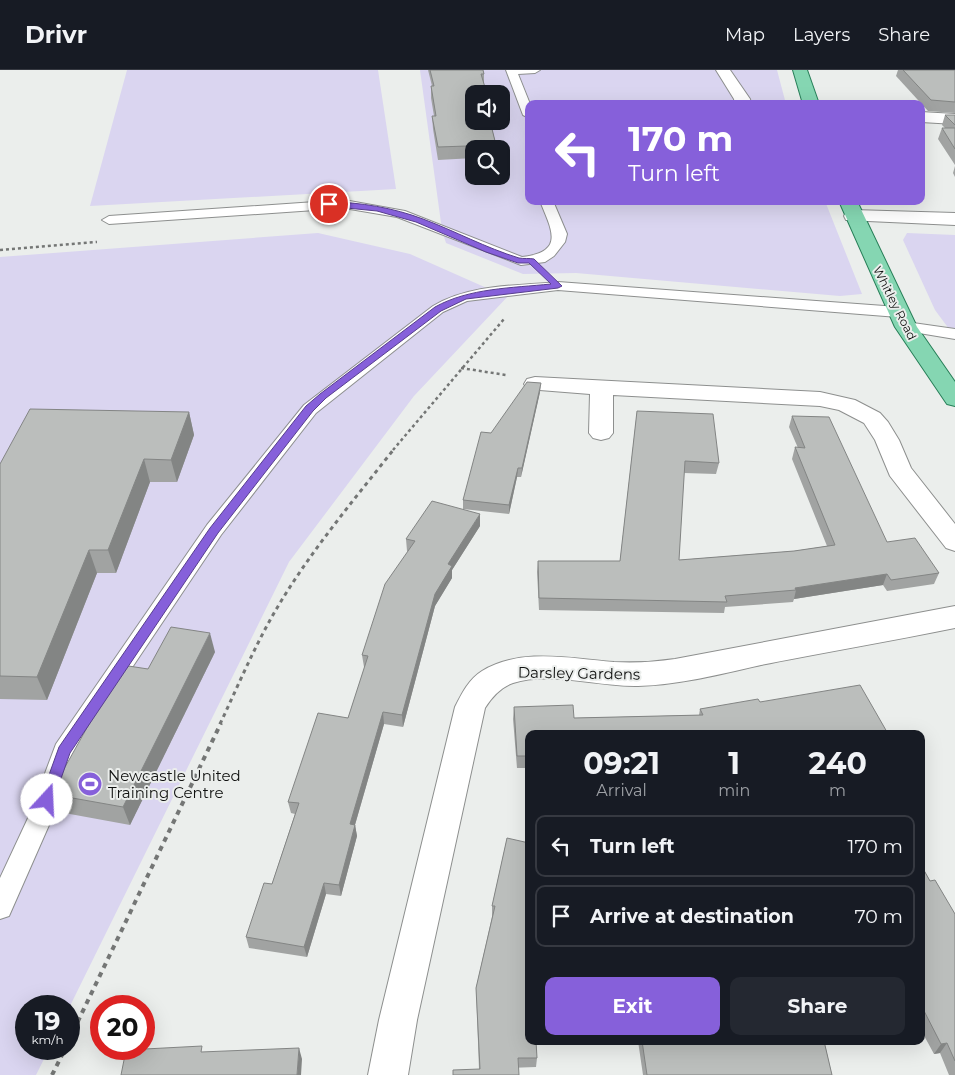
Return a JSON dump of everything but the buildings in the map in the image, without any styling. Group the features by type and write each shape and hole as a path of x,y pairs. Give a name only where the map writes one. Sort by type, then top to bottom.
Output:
{"main road":[{"path":"800,70 810,100"},
{"name":"Whitley Road","path":"850,208 902,320 955,399"}],"street":[{"path":"723,70 742,100"},
{"path":"925,117 955,119"},
{"path":"850,208 955,219"},
{"path":"535,384 820,399 847,405 860,410 880,427 899,470 955,542"},
{"path":"601,388 601,433"},
{"name":"Darsley Gardens","path":"388,1075 398,1020 470,707 477,693 486,683 498,675 518,670 546,669 622,674 678,670 955,617"}],"lane":[{"path":"525,105 511,71 535,70"},
{"path":"109,220 344,204 400,214 438,227 489,250 521,261 540,259 549,253 558,242 560,234 548,205"},
{"path":"531,260 558,286"},
{"path":"0,907 41,816 64,751 214,530 310,408 323,396 438,309 464,297 522,288 558,286 902,320 955,334"}],"path":[{"path":"0,250 99,242"},
{"path":"80,1017 267,626 286,591 306,561 385,460 460,368 516,305 522,296 522,288"},
{"path":"460,368 525,378 535,384"},
{"path":"52,1075 60,1060"}],"shaded area":[{"path":"127,70 378,70 396,189 90,206"},
{"path":"420,70 777,70 785,100 525,100 525,205 827,205 862,294 840,296 576,273 523,274 446,243 442,230"},
{"name":"Newcastle United Training Centre","path":"318,233 410,254 489,289 512,292 414,396 289,562 75,995 15,995 15,1060 44,1060 36,1075 0,1075 0,257"},
{"path":"907,233 955,235 955,337 935,310 903,240"}],"place":[{"name":"Newcastle United Training Centre","path":"90,784"}],"route":[{"path":"47,800 64,751 214,530 310,408 323,396 438,309 450,302 464,297 522,288 558,286 531,260 521,261 489,250 438,227 400,214 344,204 329,204"}]}
